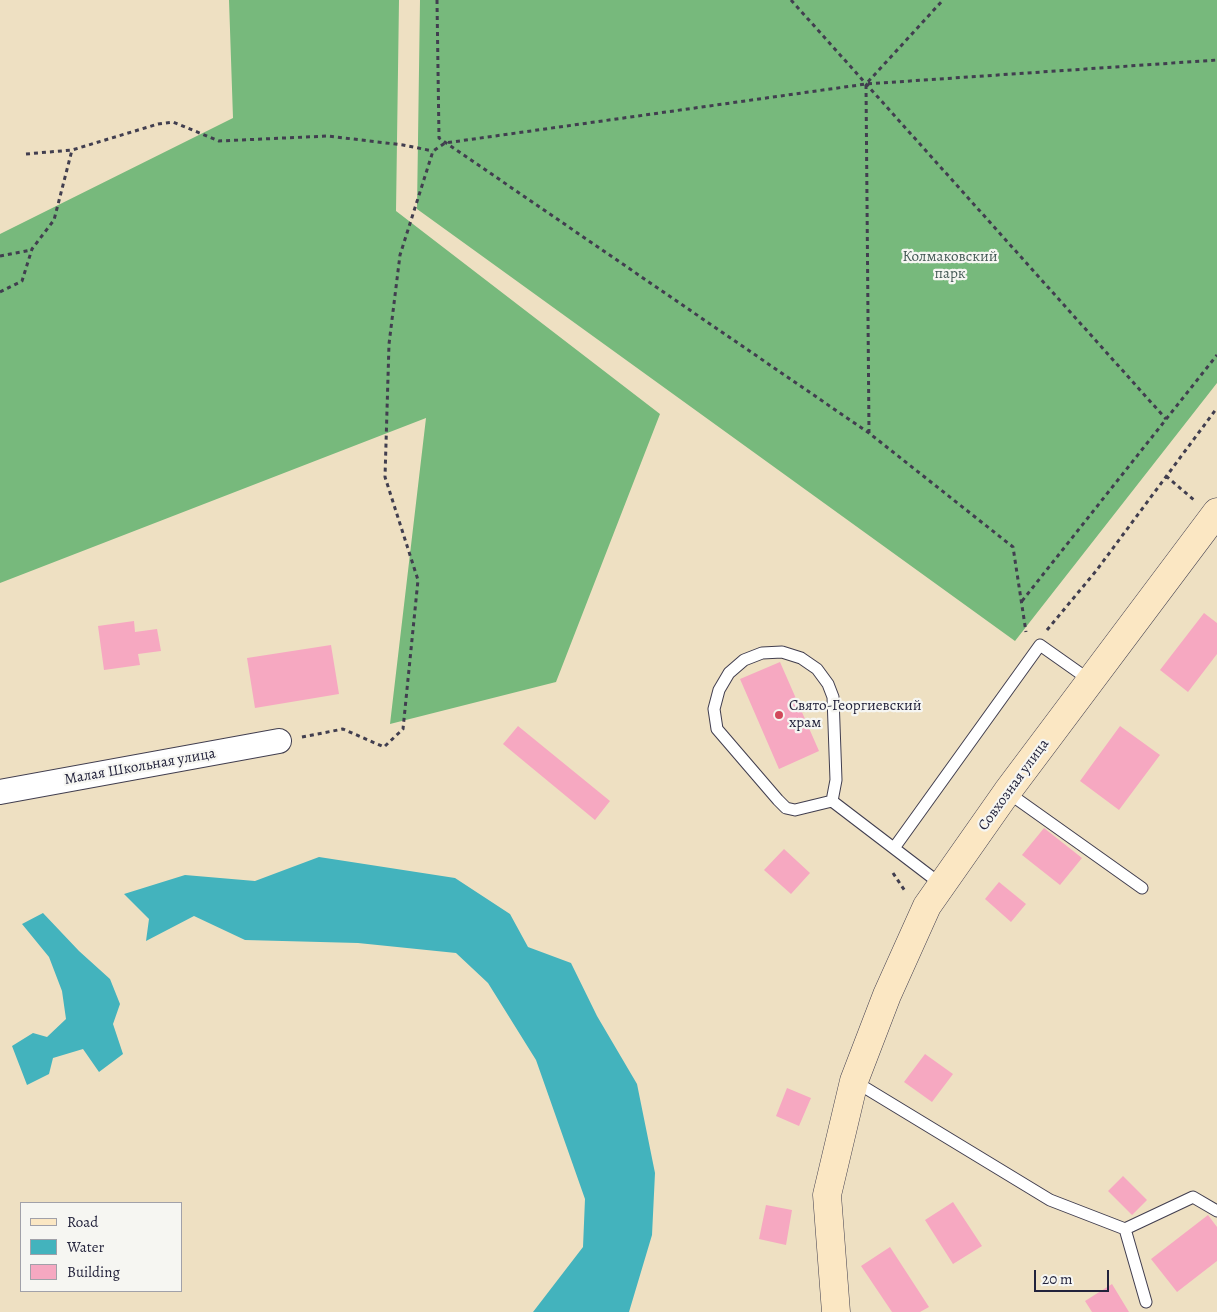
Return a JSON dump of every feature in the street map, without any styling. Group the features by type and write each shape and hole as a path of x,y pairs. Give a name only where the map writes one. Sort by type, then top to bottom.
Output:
{"street":[{"name":"Совхозная улица","path":"836,1312 827,1195 854,1081 887,995 927,906 1008,792 1091,681 1213,525"},
{"name":"Малая Школьная улица","path":"0,792 279,741"}],"lane":[{"path":"894,848 1040,645 1091,681"},
{"path":"782,652 801,658 817,669 828,684 833,697 835,744 836,780 832,801 795,810 786,808 717,729 714,709 719,690 729,673 744,660 762,653 782,652"},
{"path":"1008,792 1142,888"},
{"path":"832,801 942,885"},
{"path":"854,1081 1050,1200 1125,1230 1192,1197 1217,1211"},
{"path":"1125,1230 1146,1302"}],"path":[{"path":"437,0 439,138 869,433 1013,547 1027,635 1040,645 1042,636 1096,571 1217,408"},
{"path":"791,0 1166,419"},
{"path":"869,433 866,84 943,0"},
{"path":"279,741 343,729 384,747 403,729 418,580 385,477 389,344 400,255 433,151 445,143 866,84 1217,60"},
{"path":"26,154 72,150 158,124 173,122 219,141 328,136 403,145 433,151"},
{"path":"0,292 22,280 32,249 54,220 72,150"},
{"path":"0,256 32,249"},
{"path":"1022,601 1217,355"},
{"path":"1166,476 1213,525"}],"green space":[{"path":"229,0 399,0 396,211 660,414 556,682 390,724 426,418 0,583 0,234 233,118"},
{"name":"Колмаковский парк","path":"420,0 1217,0 1217,383 1015,641 417,209"}],"water":[{"path":"319,857 455,878 510,914 528,947 571,963 597,1016 637,1084 655,1173 652,1235 629,1312 533,1312 583,1247 585,1199 536,1060 488,983 456,953 358,943 245,940 194,916 146,941 149,919 124,894 185,875 255,881"},
{"path":"43,913 79,951 110,979 120,1004 113,1024 123,1054 99,1072 83,1049 53,1058 49,1074 27,1085 12,1046 33,1033 47,1037 66,1019 62,991 49,957 22,924"}],"building":[{"path":"1204,613 1217,623 1217,654 1188,692 1160,670"},
{"path":"134,621 135,632 157,629 161,651 138,654 140,665 104,670 98,626"},
{"path":"331,645 339,694 255,708 247,658"},
{"name":"Свято-Георгиевский храм","path":"780,662 819,751 779,769 740,679"},
{"path":"518,726 610,801 595,820 503,744"},
{"path":"1120,726 1160,755 1119,810 1080,781"},
{"path":"1044,828 1082,858 1060,885 1022,855"},
{"path":"784,849 810,873 791,894 764,870"},
{"path":"999,882 1026,904 1011,922 985,899"},
{"path":"925,1054 953,1074 932,1102 904,1082"},
{"path":"787,1088 811,1098 799,1126 776,1116"},
{"path":"1123,1176 1147,1200 1132,1215 1108,1191"},
{"path":"953,1202 982,1246 953,1264 925,1220"},
{"path":"766,1205 792,1210 786,1245 759,1239"},
{"path":"1208,1215 1217,1227 1217,1261 1177,1292 1151,1259"},
{"path":"890,1247 929,1307 920,1312 892,1312 861,1266"},
{"path":"1112,1284 1129,1312 1092,1312 1085,1301"}],"place":[{"name":"Свято-Георгиевский храм","path":"779,715"}]}
